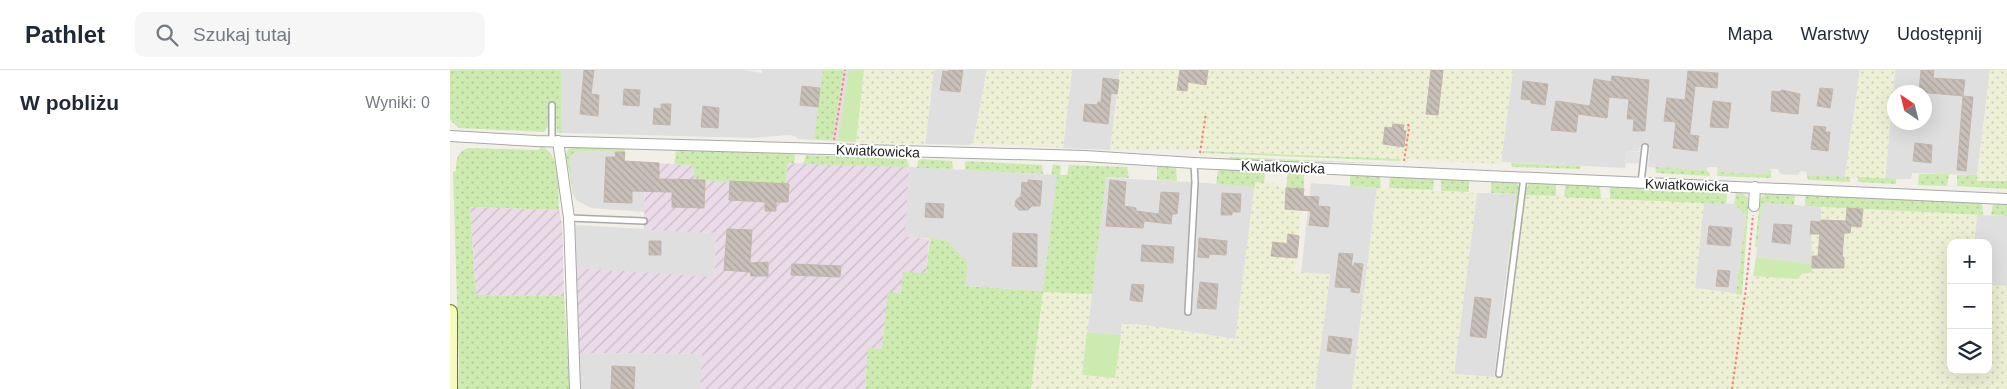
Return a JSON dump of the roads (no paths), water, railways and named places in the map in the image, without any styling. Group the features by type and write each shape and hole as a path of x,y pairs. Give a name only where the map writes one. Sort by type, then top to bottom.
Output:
{"main road":[{"path":"450,312 450,389"}],"street":[{"name":"Kwiatkowicka","path":"450,136 834,150 1085,156 1197,163 2007,199"},
{"path":"555,141 569,218 575,389"},
{"path":"1754,206 1755,187"}],"lane":[{"path":"552,105 555,141"},
{"path":"1641,183 1645,147"},
{"path":"1188,312 1197,163"},
{"path":"1499,374 1524,177"},
{"path":"569,218 644,221"}]}
